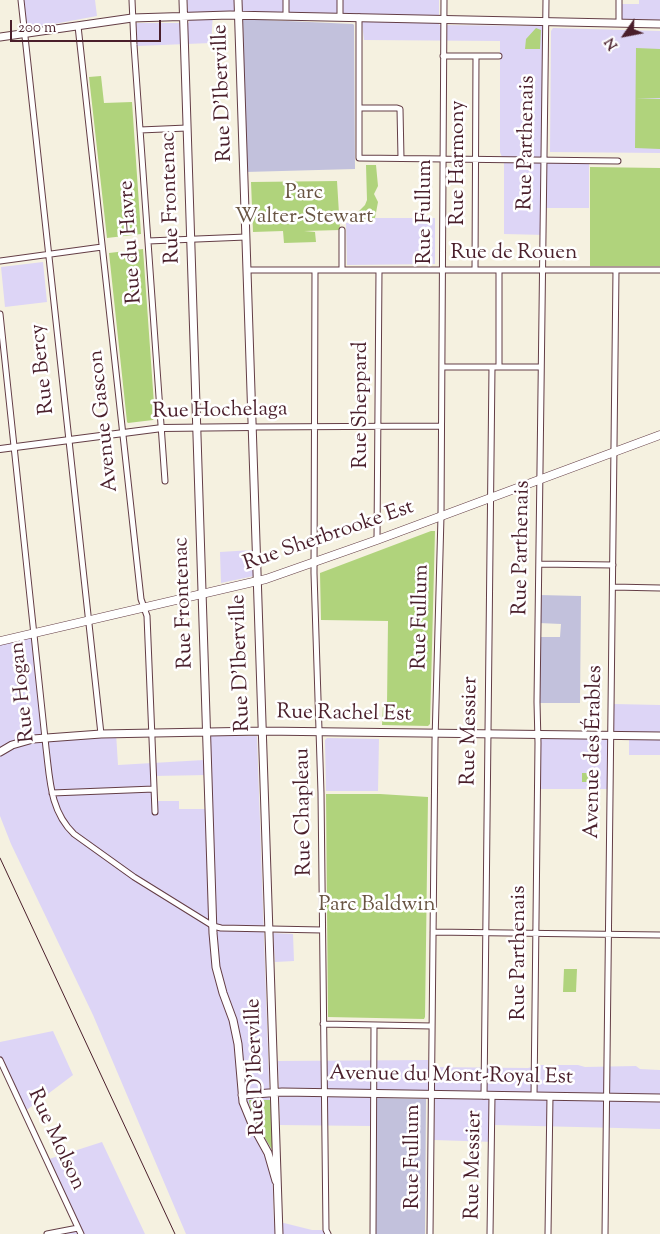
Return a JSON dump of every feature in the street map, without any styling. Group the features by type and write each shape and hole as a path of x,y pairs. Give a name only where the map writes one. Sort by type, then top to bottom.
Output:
{"main road":[{"name":"Rue Frontenac","path":"182,0 213,926 216,967 233,1020 238,1044 242,1095 247,1114 272,1162 278,1194"},
{"name":"Rue D'Iberville","path":"238,0 280,1234"},
{"path":"0,37 132,18 183,16 286,15 660,24"},
{"name":"Rue Sherbrooke Est","path":"0,641 257,582 660,435"},
{"name":"Rue Rachel Est","path":"0,751 22,742 45,737 102,734 262,731 660,736"},
{"name":"Avenue du Mont-Royal Est","path":"242,1095 276,1092 660,1098"}],"street":[{"name":"Rue Bercy","path":"21,0 68,440 102,734"},
{"name":"Rue du Havre","path":"132,0 165,482"},
{"path":"286,0 286,15"},
{"path":"340,0 340,16"},
{"name":"Rue Fullum","path":"430,1234 432,932 441,516 444,0"},
{"name":"Rue Parthenais","path":"534,1096 537,933 540,367 546,0"},
{"path":"619,0 619,23"},
{"path":"359,17 360,158 618,161"},
{"name":"Avenue Gascon","path":"78,26 141,599 148,618 155,812"},
{"path":"443,56 499,56"},
{"name":"Rue Harmony","path":"474,270 476,56"},
{"path":"359,108 400,109 401,158"},
{"path":"140,130 187,128"},
{"path":"342,230 342,270"},
{"path":"148,241 246,237"},
{"path":"0,261 102,247"},
{"name":"Rue de Rouen","path":"247,270 660,270"},
{"name":"Rue Chapleau","path":"315,270 315,562 320,732 326,1230 328,1234"},
{"name":"Rue Sheppard","path":"376,540 379,270"},
{"path":"499,270 499,367"},
{"name":"Avenue des Érables","path":"605,1234 616,270"},
{"name":"Rue Hogan","path":"0,314 45,737 52,793 58,814 74,834 134,877 213,926"},
{"path":"442,367 540,367"},
{"name":"Rue Messier","path":"484,1096 492,367"},
{"name":"Rue Hochelaga","path":"0,449 162,428 441,426"},
{"path":"539,564 613,565"},
{"path":"613,587 660,588"},
{"path":"52,793 154,789"},
{"path":"213,926 269,930 322,930"},
{"path":"432,932 660,935"},
{"path":"323,1024 432,1026"},
{"path":"373,1234 374,1025"},
{"name":"Rue Molson","path":"0,1060 81,1234"},
{"name":"Rue Messier","path":"490,1234 492,1096"},
{"path":"548,1234 550,1096"},
{"path":"47,1234 78,1228"}],"shaded area":[{"path":"24,0 95,0 97,16 27,29"},
{"path":"187,0 439,0 439,25 543,26 542,161 589,161 589,208 546,208 546,235 504,234 504,163 500,152 500,41 364,40 361,15 213,14 211,43 137,46 136,23 189,23"},
{"path":"639,0 660,0 660,20 622,19 622,4 639,4"},
{"path":"243,19 354,25 355,169 245,172"},
{"path":"553,28 660,31 660,153 550,152 551,31"},
{"path":"375,218 435,218 435,264 347,265 346,223"},
{"path":"43,262 47,302 5,307 1,267"},
{"path":"252,550 254,576 221,583 220,552"},
{"path":"539,595 581,596 580,703 539,703 539,637 560,637 561,624 539,623"},
{"path":"34,633 45,737 116,733 118,765 211,761 210,736 257,736 274,1224 284,1223 312,1230 322,1230 325,1234 186,1234 93,1015 11,844 0,816 0,641","holes":["207,775 208,809 179,809 179,801 155,801 153,776"]},
{"path":"614,704 660,705 660,755 629,755 629,735 613,734"},
{"path":"538,734 611,735 610,789 539,789"},
{"path":"327,738 379,739 378,791 326,791 325,740"},
{"path":"273,933 293,934 294,961 275,962"},
{"path":"53,1031 73,1075 24,1112 0,1060 0,1042"},
{"path":"428,1060 428,1067 528,1068 539,1065 578,1065 585,1067 636,1066 640,1069 660,1070 660,1129 494,1125 494,1142 434,1140 435,1091 371,1089 370,1126 280,1125 278,1061"},
{"path":"377,1098 426,1099 425,1234 376,1234"},
{"path":"102,1142 145,1234 47,1234 78,1228 46,1160"}],"green space":[{"path":"536,28 541,30 540,49 525,49 526,39"},
{"path":"636,48 660,49 660,98 636,98 660,99 660,149 635,148"},
{"path":"101,76 104,103 132,102 141,234 107,238 89,77"},
{"path":"366,165 376,165 378,186 374,194 378,202 375,218 351,222 351,219 365,205 367,200"},
{"path":"590,167 660,168 660,266 590,266"},
{"name":"Parc Walter-Stewart","path":"337,181 340,230 304,231 315,232 316,242 284,243 283,231 253,232 251,182"},
{"path":"143,249 155,418 153,420 128,423 109,253"},
{"path":"435,531 430,724 428,726 382,725 383,705 387,705 388,621 321,620 320,573"},
{"path":"582,773 600,773 599,782 582,782"},
{"name":"Parc Baldwin","path":"326,794 380,794 428,797 424,1019 328,1017"},
{"path":"564,969 577,969 576,992 563,992"},
{"path":"249,1100 271,1100 274,1153 255,1120"}],"railway":[{"path":"0,858 175,1234"}]}
